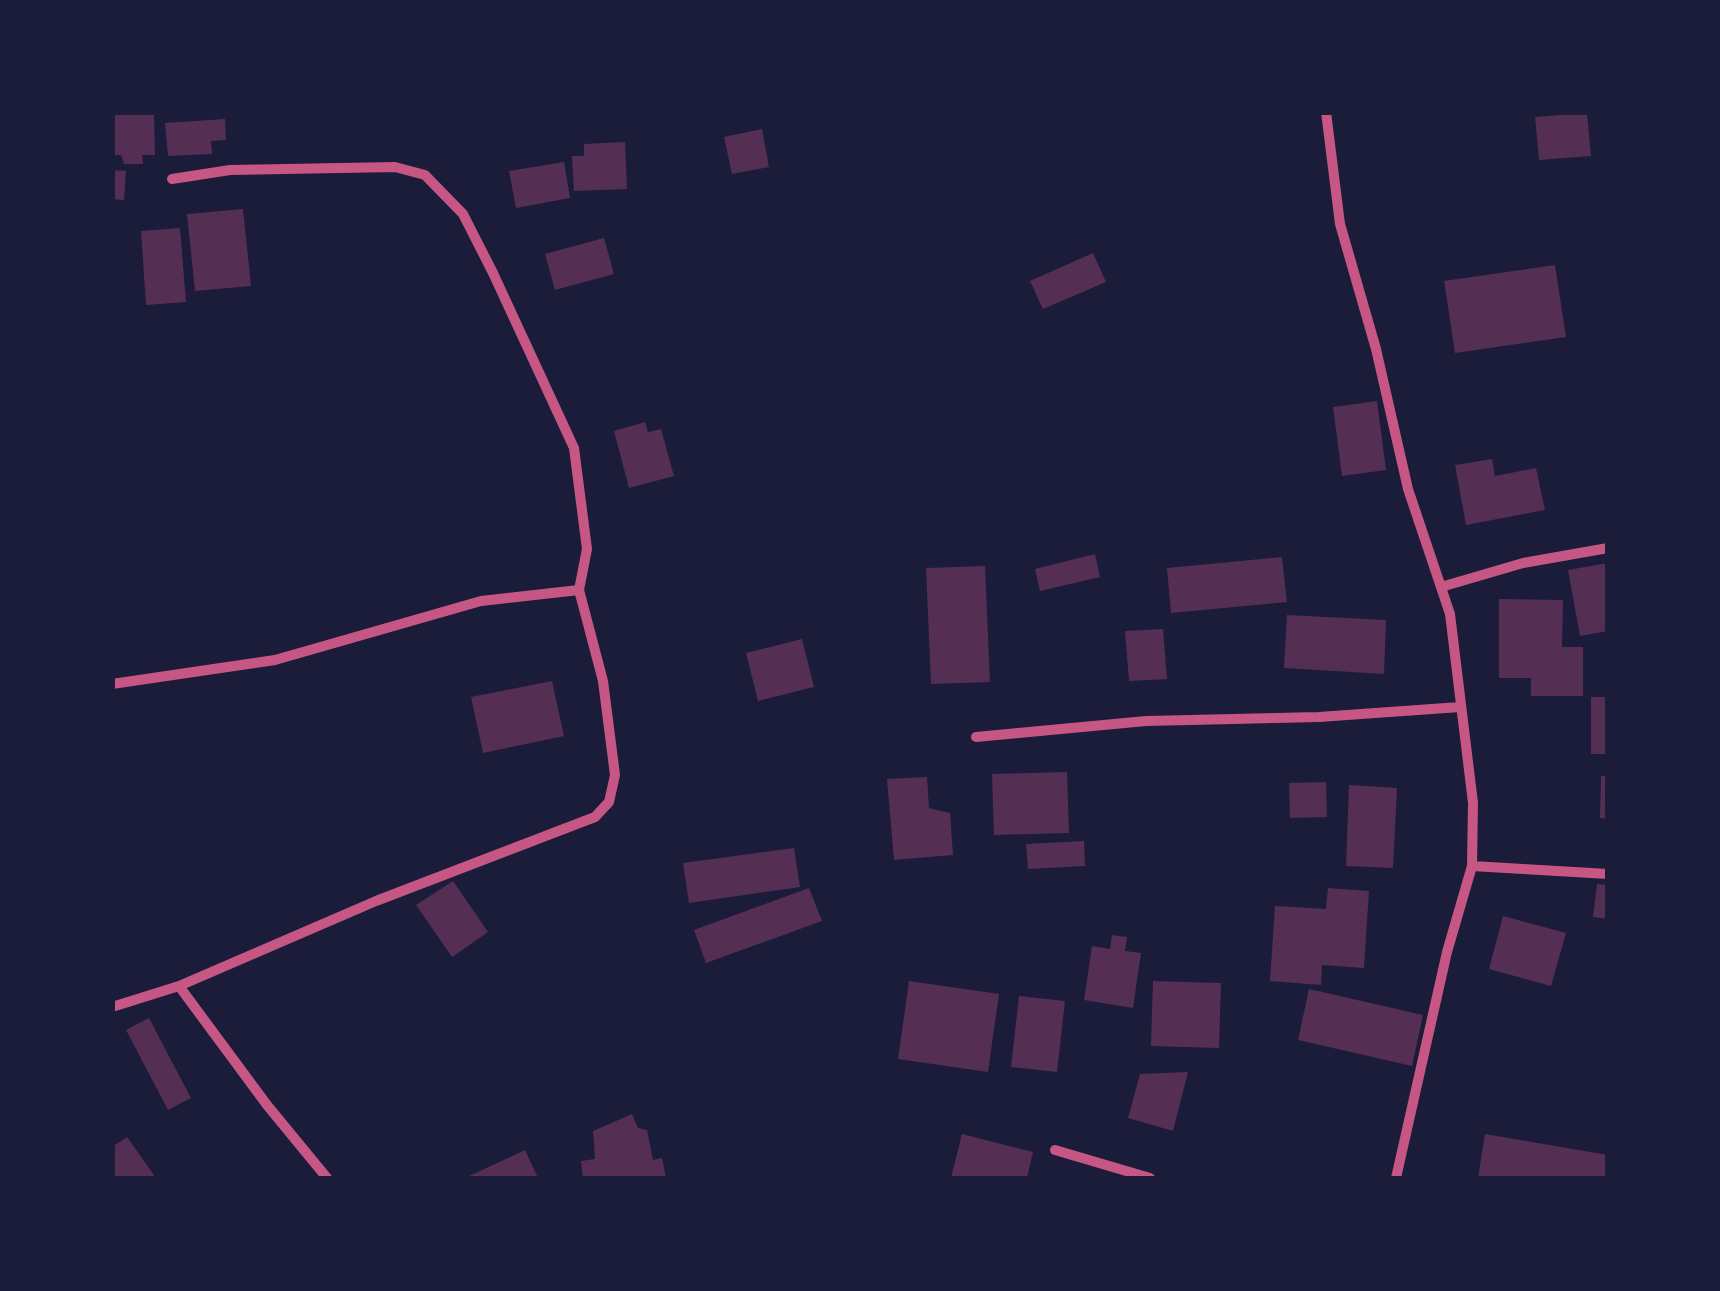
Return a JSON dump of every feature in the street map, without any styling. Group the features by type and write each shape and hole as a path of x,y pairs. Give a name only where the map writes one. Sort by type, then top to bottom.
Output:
{"street":[{"path":"1326,112 1340,224 1376,349 1408,489 1450,614 1472,804 1472,866 1396,1178"},
{"path":"112,1008 179,986 376,901 595,817 609,802 615,775 603,681 579,590 587,550 574,448 462,214 425,175 394,167 230,170 172,178"},
{"path":"1441,587 1522,562 1608,548"},
{"path":"112,684 275,660 481,601 579,590"},
{"path":"976,737 1146,721 1319,717 1460,707"},
{"path":"1472,866 1608,874"},
{"path":"179,986 327,1178"},
{"path":"1055,1150 1150,1178"}],"building":[{"path":"154,112 155,155 142,155 143,164 124,164 121,155 112,155 112,113"},
{"path":"1587,113 1591,156 1539,160 1535,117"},
{"path":"225,119 226,140 211,141 212,154 168,156 165,123"},
{"path":"762,129 769,167 732,174 724,137"},
{"path":"625,142 627,189 574,191 572,156 584,156 584,144"},
{"path":"564,162 570,198 516,208 509,171"},
{"path":"112,170 126,171 124,200 112,199"},
{"path":"243,209 251,286 195,291 187,214"},
{"path":"180,228 186,302 146,305 141,231"},
{"path":"604,238 614,274 555,290 545,254"},
{"path":"1093,253 1106,282 1043,309 1030,281"},
{"path":"1555,265 1566,337 1455,353 1444,281"},
{"path":"1377,401 1386,470 1342,476 1333,407"},
{"path":"645,422 648,432 661,429 674,476 629,488 614,431"},
{"path":"1492,459 1495,476 1536,468 1545,510 1466,525 1455,465"},
{"path":"1095,554 1100,577 1040,591 1035,569"},
{"path":"1282,557 1287,602 1171,613 1167,568"},
{"path":"1608,563 1608,631 1580,636 1568,570"},
{"path":"985,566 990,682 931,684 926,568"},
{"path":"1499,599 1563,600 1562,647 1583,647 1583,696 1531,696 1531,678 1499,678"},
{"path":"1287,615 1386,620 1384,674 1284,668"},
{"path":"1163,629 1167,679 1129,681 1125,631"},
{"path":"802,639 814,687 758,701 746,653"},
{"path":"552,681 564,736 483,753 471,697"},
{"path":"1591,697 1608,697 1608,754 1591,754"},
{"path":"1067,772 1069,833 994,835 992,774"},
{"path":"1601,776 1608,776 1608,819 1600,818"},
{"path":"927,777 929,808 950,813 953,855 894,860 887,779"},
{"path":"1326,782 1327,817 1290,818 1289,783"},
{"path":"1349,785 1397,788 1393,868 1346,866"},
{"path":"1084,841 1085,866 1028,869 1026,844"},
{"path":"794,848 800,887 689,903 683,863"},
{"path":"453,881 488,932 452,957 416,905"},
{"path":"1597,884 1608,885 1608,919 1593,917"},
{"path":"809,888 822,921 706,963 694,930"},
{"path":"1328,888 1369,891 1364,968 1322,965 1321,985 1270,981 1275,906 1326,909"},
{"path":"1503,916 1566,933 1551,986 1489,969"},
{"path":"1112,935 1127,937 1125,951 1141,953 1133,1008 1084,1000 1092,946 1110,949"},
{"path":"909,981 999,994 988,1072 898,1059"},
{"path":"1153,981 1221,983 1219,1048 1151,1046"},
{"path":"1309,989 1423,1015 1412,1066 1298,1040"},
{"path":"1019,996 1065,1001 1057,1072 1011,1067"},
{"path":"149,1018 191,1098 168,1110 126,1030"},
{"path":"1188,1072 1173,1131 1128,1118 1140,1074"},
{"path":"632,1114 638,1128 647,1130 653,1160 662,1158 666,1178 583,1178 581,1161 595,1159 593,1131"},
{"path":"962,1134 1033,1152 1027,1178 951,1178"},
{"path":"1485,1134 1608,1155 1608,1178 1478,1178"},
{"path":"127,1137 156,1178 112,1178 112,1147"},
{"path":"525,1150 538,1178 465,1178"}]}
